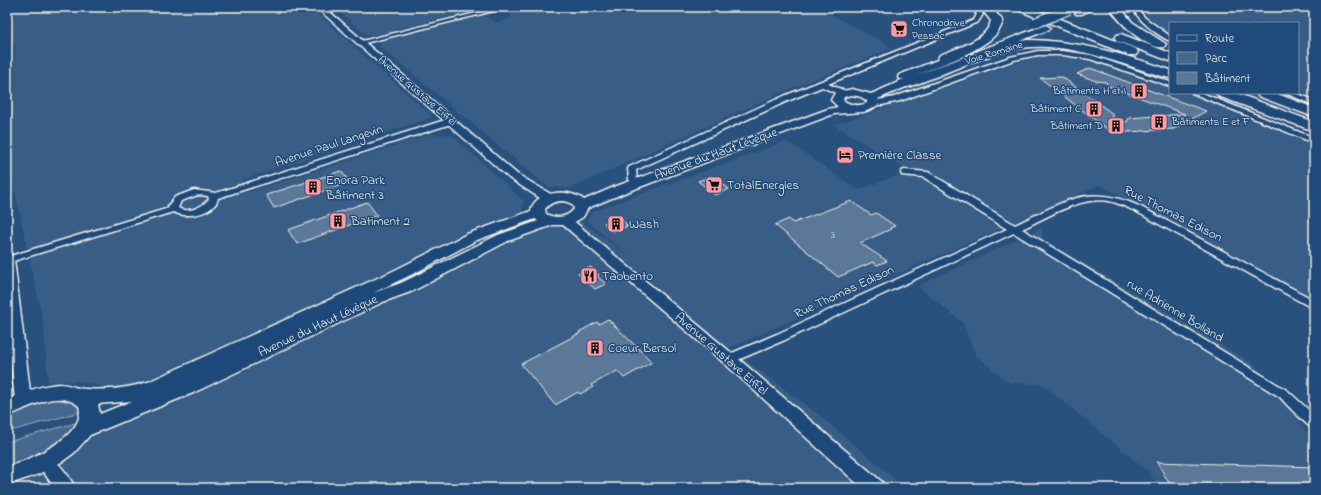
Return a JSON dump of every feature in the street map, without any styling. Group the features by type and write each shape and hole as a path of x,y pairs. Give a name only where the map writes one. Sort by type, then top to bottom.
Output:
{"highway":[{"path":"914,73 977,43 994,30 997,24 995,18 985,7"},
{"path":"1020,7 1169,67"},
{"path":"1041,7 1169,57"},
{"path":"1115,7 1118,14 1128,23 1169,48"},
{"path":"1038,28 1044,38 1169,74"},
{"path":"903,84 922,79 1000,49 1025,44 1058,45 1125,60"},
{"path":"1226,94 1314,127"},
{"path":"1239,94 1314,124"},
{"path":"1267,94 1314,111"},
{"path":"1272,94 1314,111"}],"main road":[{"path":"852,108 841,98 852,92 868,98 1038,28 1075,9 1091,7"},
{"path":"868,98 914,73 1038,28"},
{"name":"Avenue du Haut Lévèque","path":"578,202 633,175 828,108 841,98"},
{"name":"Avenue du Haut Lévèque","path":"578,202 613,192 832,111 864,108 872,105 868,98"},
{"path":"563,197 578,202 581,209 576,216 549,212 563,197"},
{"name":"Avenue du Haut Lévèque","path":"15,404 41,395 58,392 72,392 82,397 129,395 153,388 399,276 424,263 443,250 484,232 549,212"},
{"name":"Avenue du Haut Lévèque","path":"83,429 193,385 377,298 407,287 503,238 549,212"},
{"path":"7,476 22,472 45,462 68,446 83,429 91,414 89,404 82,397"}],"street":[{"name":"Avenue Gustave Eiffel","path":"320,7 513,176 519,187 729,359 875,488"},
{"path":"361,42 507,7"},
{"path":"633,175 787,98 976,21 980,14 971,7"},
{"path":"1137,7 1137,12 1143,19 1169,38"},
{"name":"Voie Romaine","path":"868,98 882,103 1012,58 1038,53 1063,53 1091,57 1169,84"},
{"path":"822,84 841,98"},
{"path":"1198,94 1314,141"},
{"path":"1292,94 1314,103"},
{"name":"Avenue Paul Langevin","path":"174,209 173,206 178,199 190,194 203,192 214,196 451,121"},
{"path":"905,173 925,174 1014,229"},
{"name":"Avenue Paul Langevin","path":"7,260 174,209 182,212 196,211 208,206 214,199 214,196"},
{"name":"Rue Thomas Edison","path":"729,359 781,337 1080,199 1097,196 1117,199 1314,305"},
{"name":"rue Adrienne Bolland","path":"1014,229 1284,394 1303,411 1314,424"},
{"path":"7,260 15,404"},
{"path":"45,462 66,488"}],"shaded area":[{"path":"15,7 310,7 433,117 242,180 249,192 431,134 452,135 524,201 522,211 184,365 116,393 95,385 78,381 48,382 44,327 7,154 7,84 13,82 15,45 9,45"},
{"path":"334,7 487,7 374,36 366,35"},
{"path":"528,7 818,7 893,48 783,92 569,189 548,187 379,46 382,40 483,15 496,23 511,18 511,12"},
{"path":"1145,7 1314,7 1314,98 1299,91 1299,22 1169,22 1169,34 1144,16"},
{"path":"1043,56 1072,58 1102,63 1169,86 1169,94 1194,94 1210,99 1314,144 1314,298 1100,185 729,348 819,415 906,488 7,488 7,481 106,417 358,308 545,224 567,226 580,220 629,256 587,221 591,212 787,141 858,190 909,171 834,125 1027,59"},
{"path":"1042,228 1043,239 1254,364 1314,441 1314,488 1158,488 1150,473 1042,384 1009,383 975,354 963,323 917,286"}],"green space":[{"path":"53,399 74,402 77,404 80,412 7,432 7,415 32,404"},
{"path":"79,422 58,447 7,470 7,442"}],"building":[{"path":"1090,68 1206,111 1174,129 1112,133 1040,78 1062,77 1113,114 1111,117 1127,122 1129,118 1185,114 1108,86 1106,82 1096,81 1077,74"},
{"name":"Enora Park Bâtiment 3","path":"341,171 350,182 274,208 266,195"},
{"name":"TotalEnergies","path":"712,176 729,189 715,195 698,181"},
{"path":"851,201 871,215 876,213 895,226 860,243 887,261 877,265 873,262 838,277 775,225 789,219 793,223"},
{"name":"Batiment 2","path":"367,202 377,215 297,244 288,230"},
{"name":"Wash","path":"619,217 628,226 612,232 604,223"},
{"name":"Taobento","path":"591,267 599,275 597,276 606,284 595,289 578,274"},
{"name":"Coeur Bersol","path":"608,319 652,362 624,378 617,371 591,385 593,387 580,394 578,392 555,405 521,364 580,333 579,332 597,322 599,324"},
{"path":"1157,462 1314,467 1314,488 1172,488"}],"place":[{"name":"Chronodrive Pessac","path":"899,29"},
{"name":"Bâtiments H et I","path":"1139,91"},
{"name":"Bâtiment C","path":"1094,109"},
{"name":"Bâtiments E et F","path":"1159,122"},
{"name":"Bâtiment D","path":"1116,126"},
{"name":"Première Classe","path":"845,155"},
{"name":"TotalEnergies","path":"714,185"},
{"name":"Enora Park Bâtiment 3","path":"313,187"},
{"name":"Batiment 2","path":"338,221"},
{"name":"Wash","path":"616,224"},
{"name":"Taobento","path":"589,276"},
{"name":"Coeur Bersol","path":"595,348"}]}
